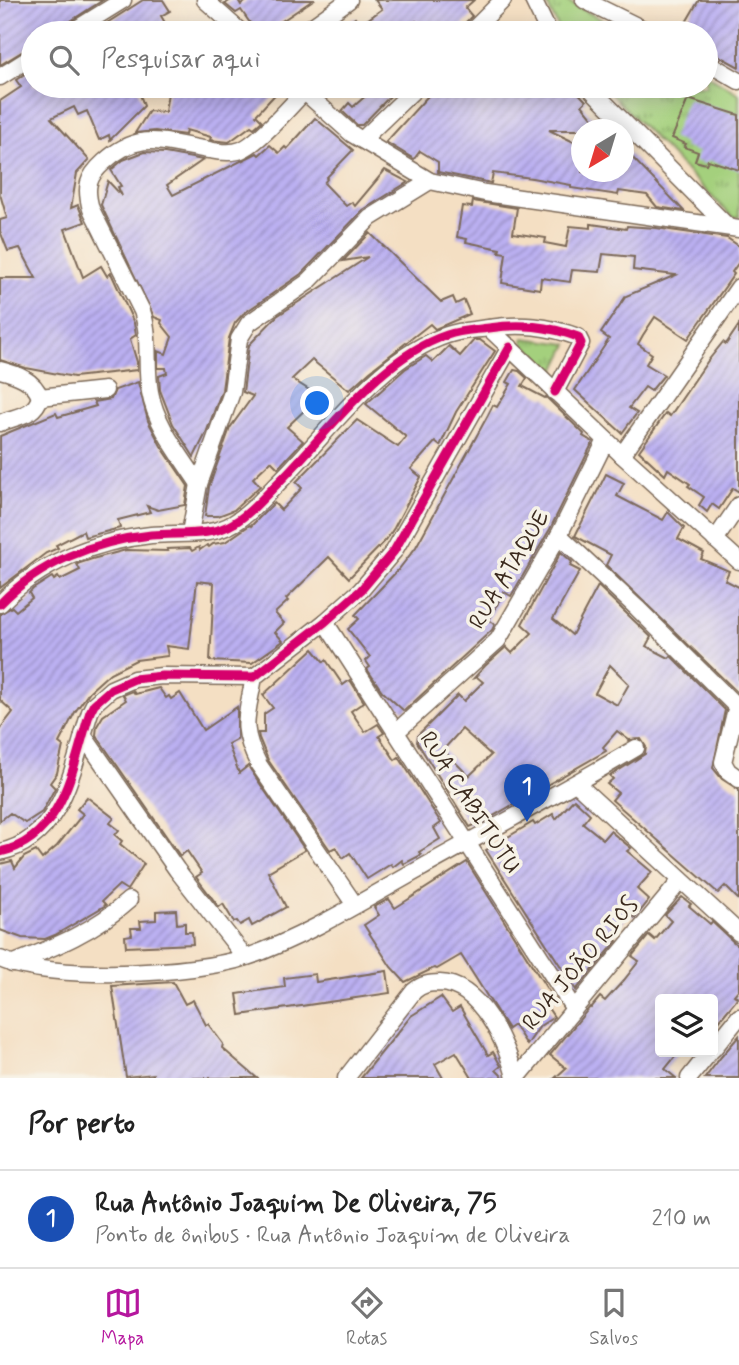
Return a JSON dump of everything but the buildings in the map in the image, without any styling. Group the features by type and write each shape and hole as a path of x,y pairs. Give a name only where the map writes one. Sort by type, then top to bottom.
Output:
{"street":[{"path":"89,21 123,0"},
{"path":"205,0 229,21"},
{"path":"320,21 349,0"},
{"path":"482,21 503,0"},
{"path":"533,0 543,21"},
{"path":"584,0 627,21"},
{"path":"0,77 21,64"},
{"path":"718,69 739,81"},
{"path":"199,484 155,410 148,377 146,325 142,311 91,209 86,193 87,183 99,166 121,148 142,140 219,152 240,150 273,123 294,98"},
{"path":"312,98 362,140 430,181 485,193 734,228"},
{"path":"362,140 406,98"},
{"path":"600,98 734,228"},
{"path":"190,533 199,484 229,402 238,345 244,330 249,323 308,282 370,218 430,181"},
{"path":"622,455 739,287"},
{"path":"0,604 32,576 70,555 135,538 225,528 243,516 289,473 386,371 409,353 448,335 528,325 548,327 580,338 581,343 555,392"},
{"path":"489,328 622,455 739,561"},
{"path":"0,852 22,846 33,839 46,824 67,788 94,704 111,689 134,679 162,676 254,677 325,622 360,590 394,551 510,347"},
{"path":"0,370 21,377 37,389 40,397 38,404 26,414 0,423"},
{"path":"40,397 105,390"},
{"name":"RUA ATAQUE","path":"396,732 498,640 559,535 606,440"},
{"path":"715,540 739,505"},
{"path":"559,535 738,706 723,762 728,771 739,779"},
{"name":"RUA CABITUTU","path":"325,622 574,1009"},
{"path":"254,677 247,713 248,743 259,765 355,905"},
{"path":"83,735 177,870 245,957"},
{"path":"6,961 50,971 141,971 213,964 245,957 282,942 355,905 636,748"},
{"path":"577,783 739,933"},
{"name":"RUA JOÃO RIOS","path":"516,1078 681,880"},
{"path":"6,961 96,926 129,900"},
{"path":"346,1078 414,991 433,983 458,986 474,998 504,1043 516,1078"},
{"path":"718,1043 739,1017"},
{"path":"689,1078 706,1057"}],"green space":[{"path":"545,0 565,0 604,21 555,21"},
{"path":"718,81 739,94 739,217 733,217 615,98 718,98"},
{"path":"524,338 568,344 555,371 525,345"}],"cycle path":[{"path":"0,604 32,577 69,556 88,549 151,535 215,531 234,523 262,499 376,379 422,346 447,335 501,326 523,326 556,330 578,337 581,343 555,392"},
{"path":"0,852 22,844 39,832 52,816 71,776 90,712 94,704 111,689 134,679 162,676 254,677 325,622 361,590 394,551 510,347"}],"place":[{"name":"Rua Antônio Joaquim De Oliveira, 75","path":"527,822"}]}
